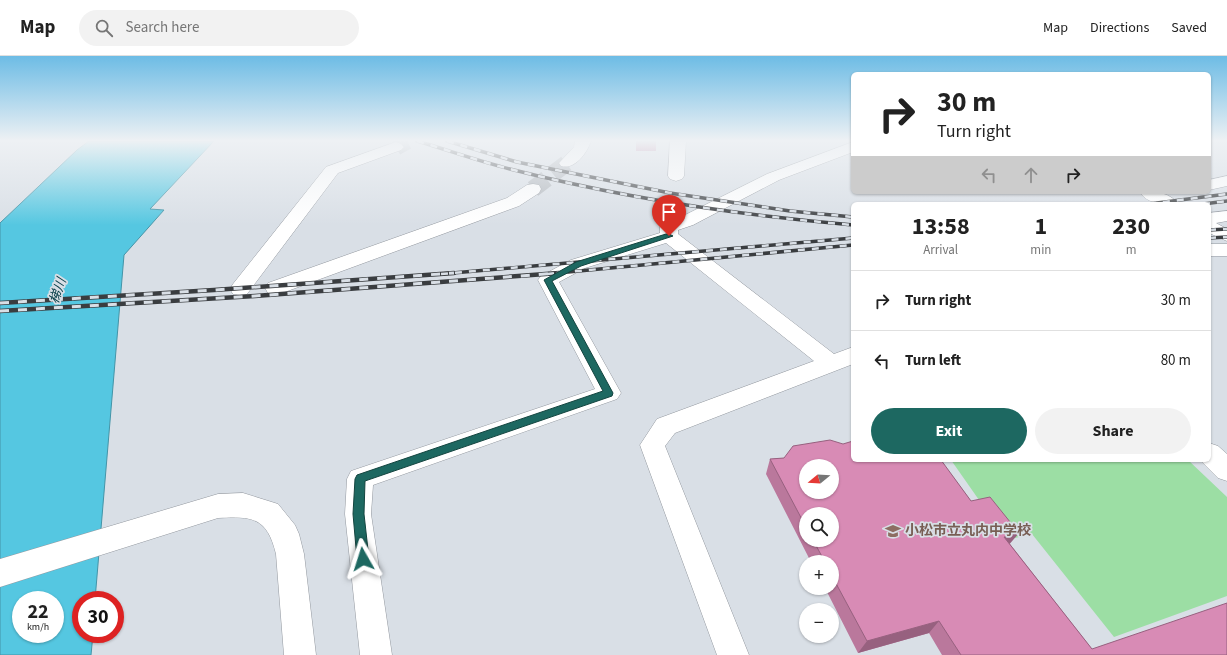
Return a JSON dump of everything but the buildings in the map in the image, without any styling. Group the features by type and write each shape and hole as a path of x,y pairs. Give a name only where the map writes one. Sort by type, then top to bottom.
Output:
{"street":[{"path":"240,289 332,170 335,169"},
{"path":"676,169 676,176"},
{"path":"669,236 669,227 687,221 773,177 795,169"},
{"path":"1211,185 1227,181"},
{"path":"275,288 513,202 533,189"},
{"path":"1157,198 1170,194"},
{"path":"1211,218 1227,216"},
{"path":"1211,227 1227,236"},
{"path":"669,236 786,327 842,359"},
{"path":"376,655 358,514 360,479 609,393 548,280 578,264 669,236"},
{"path":"1211,250 1227,250"},
{"path":"733,655 652,445 666,426 842,359"},
{"path":"1211,455 1227,470"},
{"path":"0,573 200,510 218,506 243,505 268,512 285,534 290,554 300,655"}],"green space":[{"path":"952,462 1190,462 1227,497 1227,596 1114,637 1032,534 1007,540"}],"water":[{"name":"梯川","path":"57,169 188,169 150,209 164,210 124,255 96,591 72,591 72,643 92,643 91,655 0,655 0,223"}],"tunnel":[{"path":"533,189 559,169"}],"railway":[{"path":"510,169 595,189 680,204 723,211 851,225"},
{"path":"551,169 670,193 790,211 851,217"},
{"path":"1165,202 1227,194"},
{"path":"1211,203 1227,201"},
{"path":"1211,230 1227,229"},
{"path":"1211,238 1227,237"},
{"path":"446,274 851,238"},
{"path":"552,274 851,245"},
{"path":"446,274 454,273"},
{"path":"552,274 559,273"},
{"path":"441,274 446,274"},
{"path":"0,303 446,274"},
{"path":"547,274 552,274"},
{"path":"0,311 255,296 552,274"}],"place":[{"name":"小松市立丸内中学校","path":"893,531"}],"route":[{"path":"363,559 358,514 360,479 609,393 548,280 578,264 669,236"}]}
